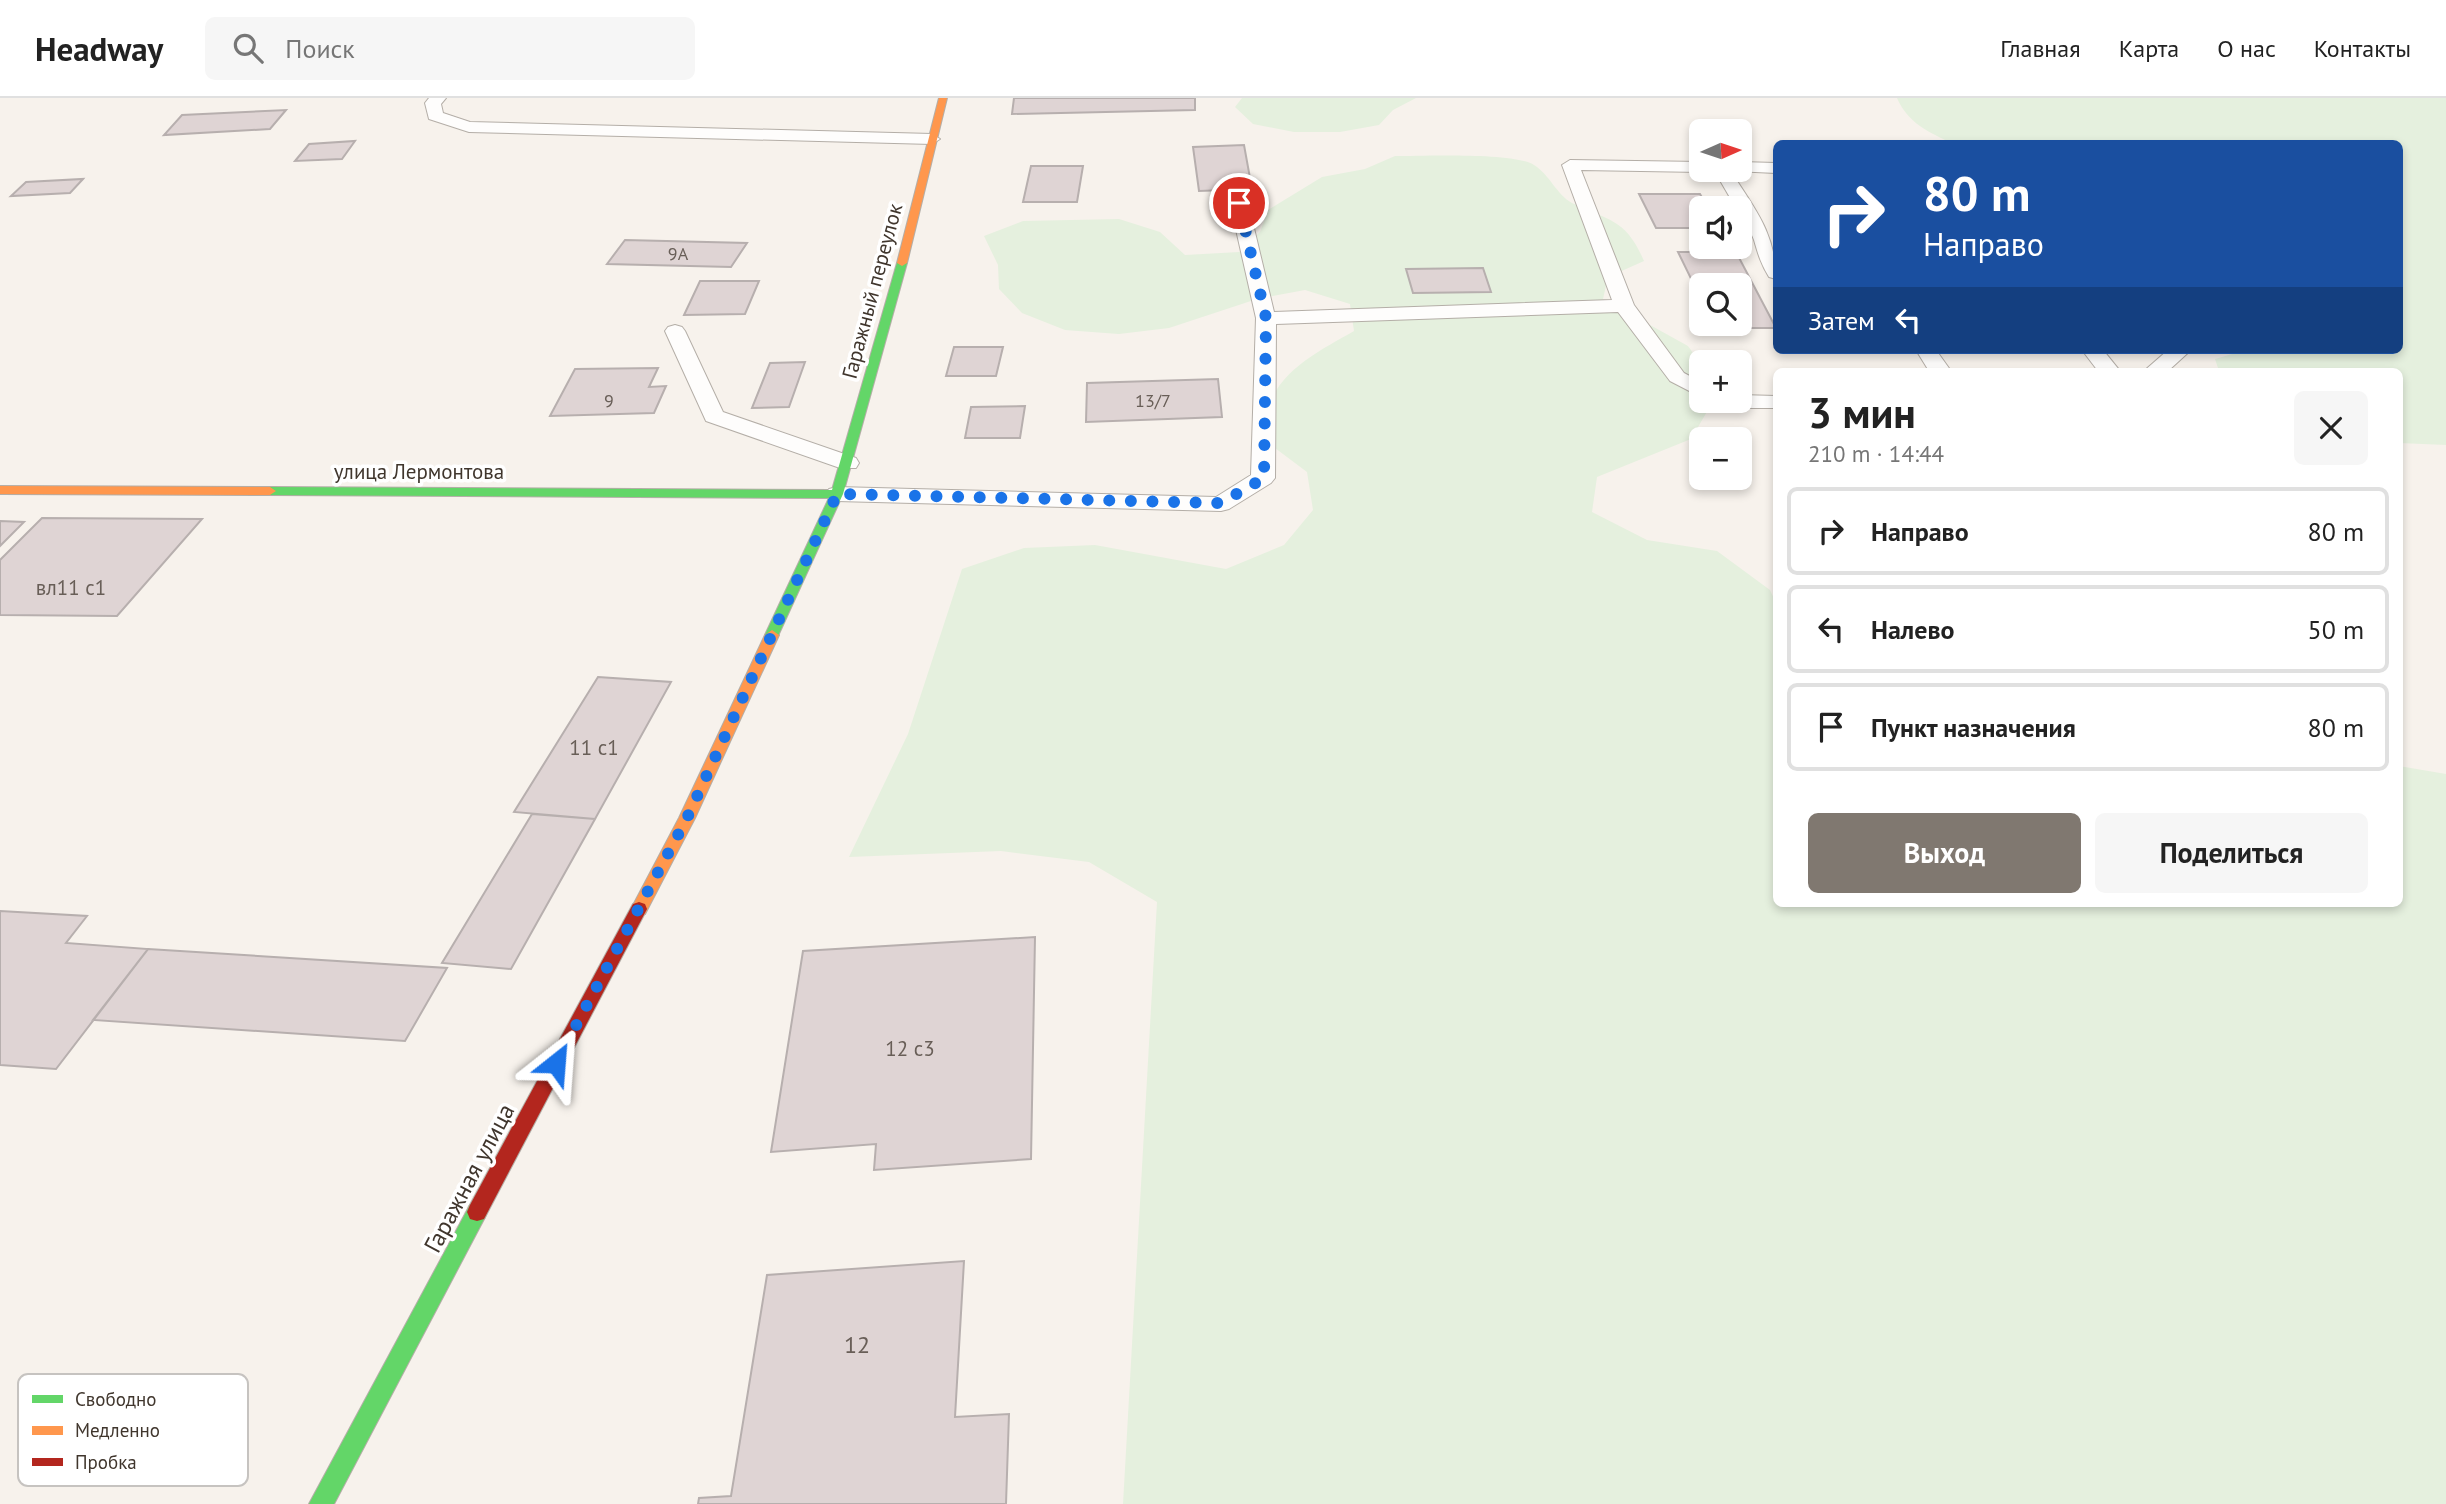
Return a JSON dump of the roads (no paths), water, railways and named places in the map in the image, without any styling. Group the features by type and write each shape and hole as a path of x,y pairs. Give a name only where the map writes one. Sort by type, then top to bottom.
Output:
{"street":[{"name":"Гаражный переулок","path":"837,494 848,463 943,98"},
{"name":"улица Лермонтова","path":"0,490 837,494"},
{"name":"Гаражная улица","path":"321,1504 687,818 837,494"}],"lane":[{"path":"438,98 433,103 435,116 469,127 932,139"},
{"path":"1689,167 1570,165 1625,306 1677,377 1689,384"},
{"path":"1752,167 1773,168"},
{"path":"1729,182 1763,239 1765,254 1773,268"},
{"path":"837,494 1221,503 1264,478 1266,318 1239,203"},
{"path":"1266,318 1625,306"},
{"path":"674,331 714,416 848,463"},
{"path":"2095,354 2107,368"},
{"path":"2159,368 2176,354"},
{"path":"1752,402 1773,402"}]}
